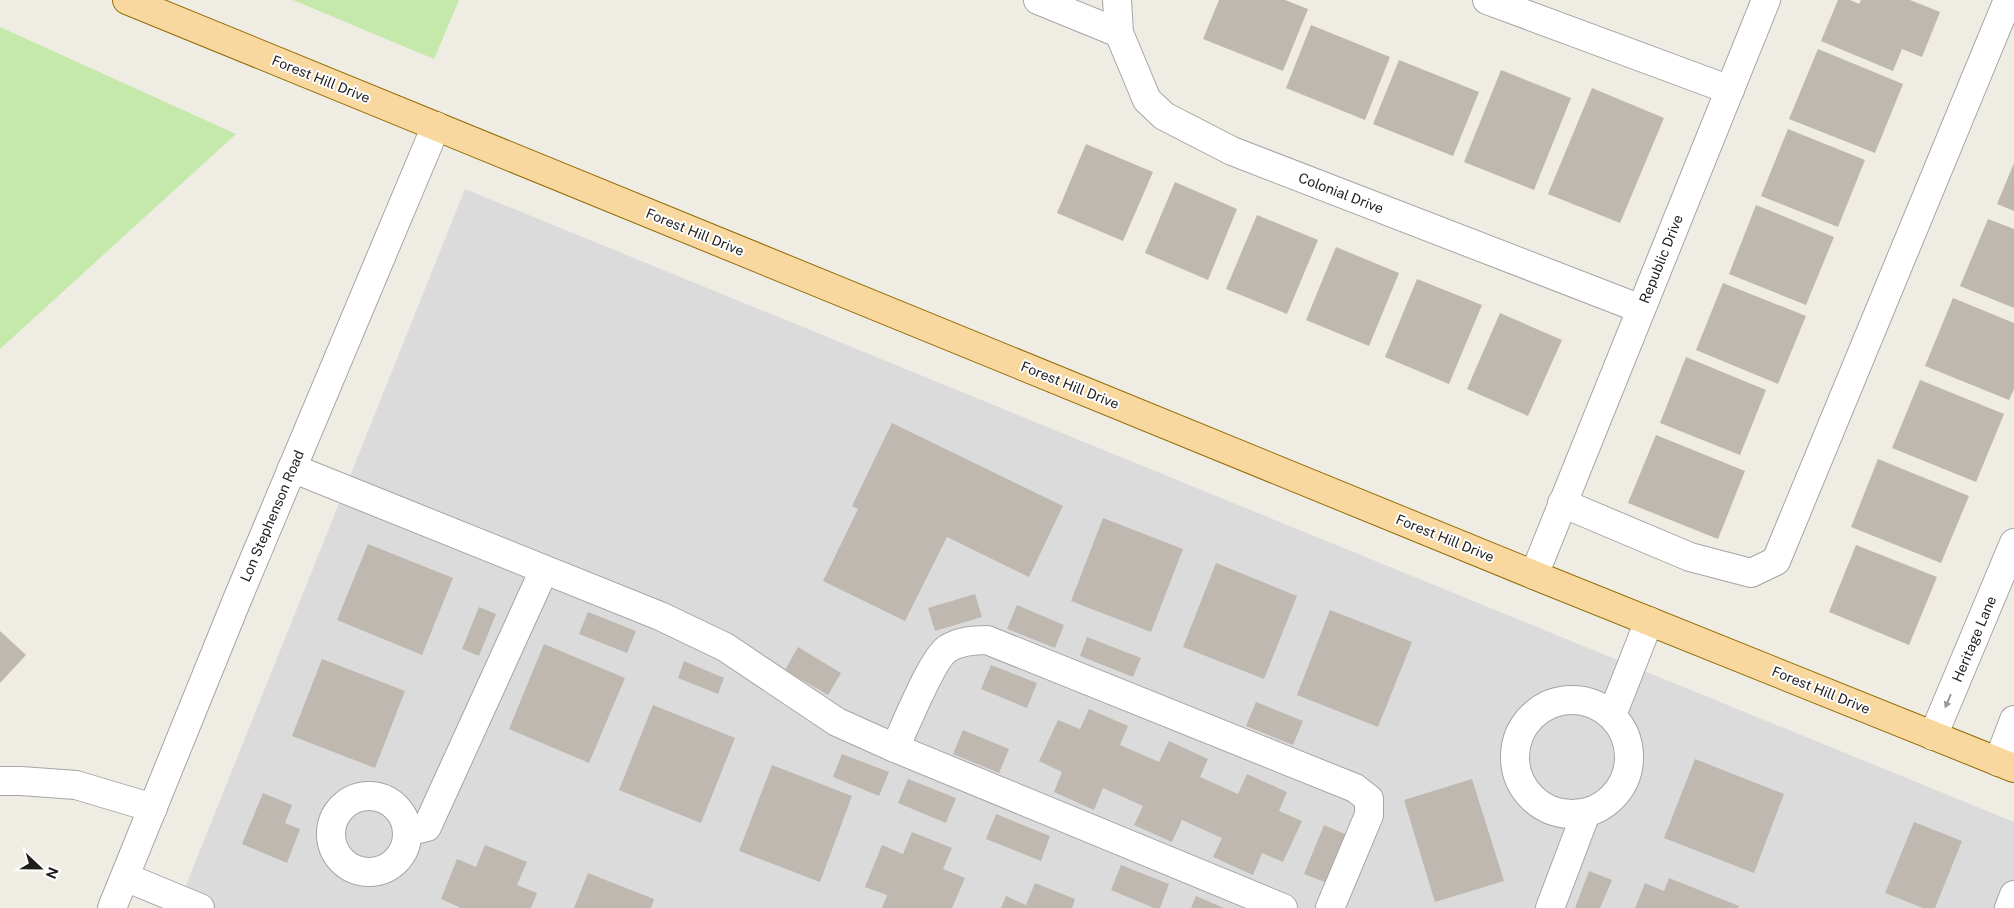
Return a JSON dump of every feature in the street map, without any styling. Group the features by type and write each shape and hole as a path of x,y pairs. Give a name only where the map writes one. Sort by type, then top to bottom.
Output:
{"main road":[{"name":"Forest Hill Drive","path":"127,0 1534,575 2006,765"}],"street":[{"path":"1038,0 1119,33"},
{"name":"Colonial Drive","path":"1117,0 1119,33 1147,100 1164,116 1232,151 1641,309"},
{"path":"1487,0 1730,90"},
{"name":"Republic Drive","path":"1559,511 1766,0"},
{"path":"1534,575 1559,511 1690,557 1751,573 1776,561 2008,0"},
{"name":"Lon Stephenson Road","path":"112,908 292,468 436,126"},
{"path":"292,468 660,616 725,647 837,722 895,748 1283,908"},
{"name":"Heritage Lane","path":"1933,736 2014,543"},
{"path":"407,832 427,827 544,570"},
{"path":"1612,715 1649,621"},
{"path":"895,748 931,671 945,650 968,640 987,640 1355,788 1369,799 1369,816 1330,908"},
{"path":"1571,700 1591,703 1612,715 1624,732 1629,752 1628,772 1620,790 1604,805 1586,813 1566,815 1549,810 1532,800 1521,783 1515,764 1516,744 1522,729 1534,714 1552,704 1571,700"},
{"path":"2006,765 2014,720"},
{"path":"0,781 76,785 153,808"},
{"path":"1550,908 1586,813"},
{"path":"125,877 200,908"},
{"path":"2009,908 2014,894"}],"shaded area":[{"path":"465,189 2014,822 2014,908 177,908"}],"green space":[{"path":"293,0 459,0 434,59"},
{"path":"0,27 236,134 0,349"}],"building":[{"path":"1219,0 1285,0 1308,9 1283,71 1203,39"},
{"path":"1838,0 1850,0 1859,4 1861,0 1910,0 1940,12 1922,57 1902,49 1893,71 1821,41"},
{"path":"1311,25 1390,57 1365,120 1286,88"},
{"path":"1818,49 1903,84 1875,153 1789,119"},
{"path":"1399,60 1479,92 1453,156 1373,124"},
{"path":"1501,70 1571,98 1534,190 1464,162"},
{"path":"1592,88 1664,118 1620,223 1548,194"},
{"path":"1788,129 1865,160 1838,227 1761,196"},
{"path":"1086,144 1153,172 1123,241 1057,213"},
{"path":"2014,163 2014,211 1997,204"},
{"path":"1175,182 1237,209 1208,280 1145,253"},
{"path":"1756,205 1834,237 1806,305 1729,274"},
{"path":"1257,215 1318,240 1287,314 1226,289"},
{"path":"1988,219 2014,229 2014,308 1960,286"},
{"path":"1336,247 1399,273 1369,346 1306,320"},
{"path":"1417,279 1482,305 1449,384 1385,357"},
{"path":"1723,283 1806,316 1778,384 1696,350"},
{"path":"1953,298 2014,323 2014,389 2009,400 1925,366"},
{"path":"1500,313 1562,340 1528,416 1467,389"},
{"path":"1686,357 1766,390 1740,455 1660,423"},
{"path":"1920,380 2004,414 1976,482 1892,448"},
{"path":"892,423 1063,506 1029,577 947,537 905,621 823,581 858,509 852,506"},
{"path":"1656,435 1745,471 1718,539 1628,503"},
{"path":"1878,459 1969,496 1941,563 1851,527"},
{"path":"1103,518 1183,549 1151,632 1071,601"},
{"path":"368,544 453,578 422,655 337,620"},
{"path":"1856,545 1937,577 1909,645 1829,612"},
{"path":"1216,563 1297,596 1264,679 1183,647"},
{"path":"975,594 982,617 935,631 928,608"},
{"path":"1017,605 1064,625 1055,648 1007,629"},
{"path":"479,607 496,614 479,656 462,649"},
{"path":"1330,610 1412,642 1378,727 1297,695"},
{"path":"588,612 636,631 627,653 579,634"},
{"path":"0,631 26,655 0,683"},
{"path":"1087,637 1141,658 1133,677 1080,656"},
{"path":"544,644 625,678 589,763 509,729"},
{"path":"798,647 841,673 828,695 785,670"},
{"path":"322,659 405,691 375,768 292,736"},
{"path":"684,661 724,678 718,694 678,678"},
{"path":"991,665 1037,683 1027,708 981,689"},
{"path":"1256,702 1303,721 1293,745 1246,726"},
{"path":"653,705 735,738 701,823 619,790"},
{"path":"1089,709 1128,726 1120,745 1159,762 1169,741 1208,759 1200,777 1238,794 1247,774 1287,792 1279,811 1302,821 1283,862 1262,853 1253,875 1213,857 1222,838 1182,820 1172,842 1134,825 1143,806 1103,788 1094,810 1054,792 1062,772 1039,761 1058,720 1080,729"},
{"path":"963,730 1009,749 999,773 953,754"},
{"path":"842,754 889,772 879,796 833,777"},
{"path":"1695,759 1784,794 1754,873 1664,838"},
{"path":"772,765 852,796 820,882 739,851"},
{"path":"908,779 956,798 946,823 898,803"},
{"path":"1472,779 1504,881 1435,902 1404,800"},
{"path":"263,793 292,805 285,823 300,829 287,863 242,844"},
{"path":"996,814 1050,836 1041,861 986,839"},
{"path":"1914,822 1962,841 1935,908 1923,908 1885,893"},
{"path":"1324,825 1347,835 1327,883 1304,874"},
{"path":"912,832 952,848 943,869 965,878 952,908 882,908 887,895 865,887 882,845 903,854"},
{"path":"485,845 527,862 517,885 537,893 531,908 459,908 441,899 457,859 476,867"},
{"path":"1121,865 1169,884 1160,908 1154,908 1111,890"},
{"path":"1589,871 1612,880 1600,908 1575,908"},
{"path":"588,873 654,899 651,908 574,908"},
{"path":"1669,878 1739,906 1738,908 1635,908 1645,883 1664,891"},
{"path":"1035,883 1075,899 1072,908 1001,908 1006,896 1026,905"},
{"path":"1196,896 1224,908 1191,908"}]}
